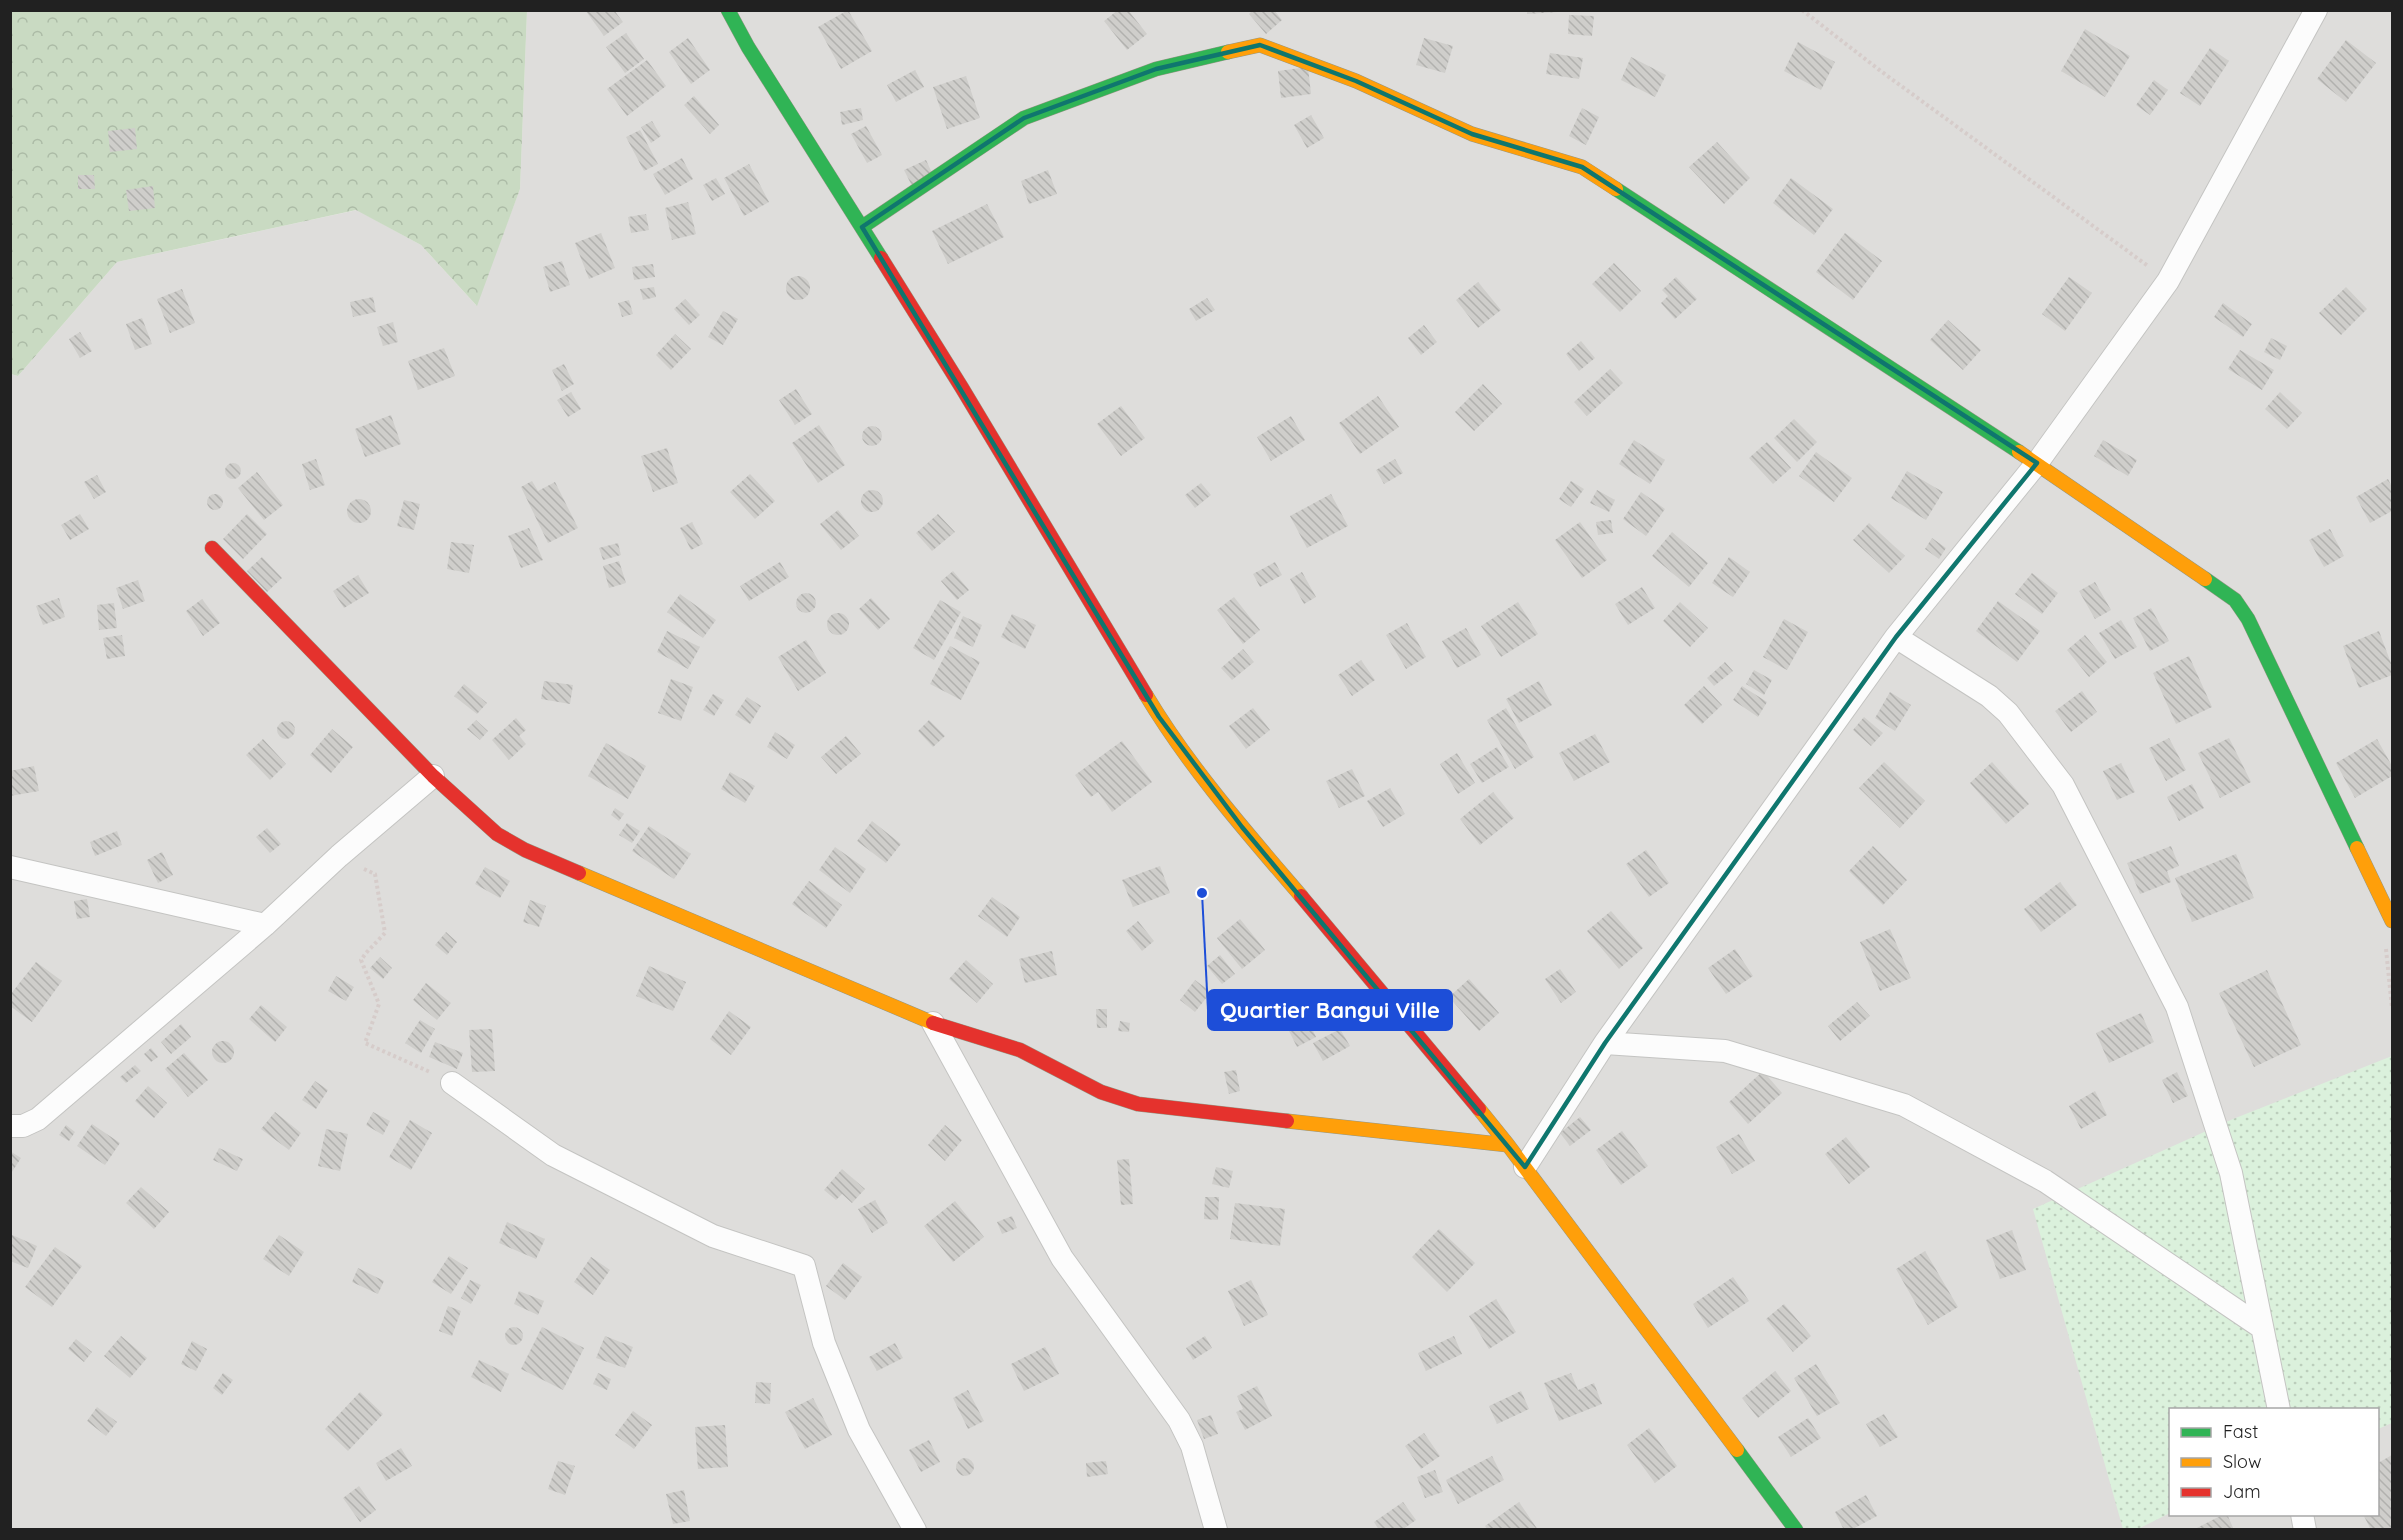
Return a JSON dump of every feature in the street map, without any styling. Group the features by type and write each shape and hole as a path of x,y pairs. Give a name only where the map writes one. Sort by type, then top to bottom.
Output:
{"street":[{"path":"728,10 748,47 962,388 1159,717 1242,827 1370,977 1508,1145 1796,1530"},
{"path":"1525,1167 1605,1044 1896,637 2037,463 2168,281 2316,10"},
{"path":"862,227 1024,118 1156,69 1260,45 1356,81 1472,134 1582,167 2037,463 2235,600 2248,619 2386,890 2392,921"},
{"path":"212,549 433,776 496,834 525,850 933,1023 1020,1050 1101,1092 1138,1104 1508,1145"},
{"path":"1896,637 1995,702 2007,713 2063,785 2177,1007 2231,1173 2279,1408"},
{"path":"10,1126 23,1126 38,1119 265,925 339,856 433,776"},
{"path":"10,867 265,925"},
{"path":"933,1023 1062,1258 1179,1420 1192,1446 1216,1530"},
{"path":"1605,1044 1725,1051 1904,1105 2045,1181 2261,1327"},
{"path":"452,1083 554,1155 713,1236 804,1266 824,1343 859,1430 915,1530"}],"path":[{"path":"1802,10 1882,72 2168,281"},
{"path":"339,856 375,874 385,933 362,960 379,1004 365,1043 452,1083"}],"highlighted area":[{"path":"1260,45 1356,81 1472,134 1582,167 2037,463 1896,637 1605,1043 1525,1167 1242,827 1159,717 862,227 1024,118 1156,69"}],"shaded area":[{"path":"527,11 2392,11 2392,1529 11,1530 11,374 18,376 117,262 357,210 421,245 476,305 520,189"}],"green space":[{"path":"11,11 527,11 520,189 477,306 421,245 356,210 117,262 18,376 11,374"},
{"path":"2392,1056 2392,1423 2379,1429 2379,1408 2169,1408 2169,1514 2138,1529 2123,1529 2033,1209 2233,1119"}],"building":[{"path":"585,10 614,10 623,22 604,36"},
{"path":"848,10 872,51 841,69 818,27"},
{"path":"1118,10 1128,10 1147,34 1127,50 1104,21"},
{"path":"1253,10 1274,10 1282,20 1266,34 1249,14"},
{"path":"1527,10 1558,10 1558,12 1527,14"},
{"path":"1569,15 1594,16 1592,36 1568,34"},
{"path":"2085,29 2130,56 2105,97 2061,71"},
{"path":"626,33 644,59 625,73 606,47"},
{"path":"688,38 710,70 691,84 669,52"},
{"path":"1424,38 1453,46 1445,73 1416,65"},
{"path":"2346,40 2376,63 2346,102 2317,79"},
{"path":"1798,42 1835,62 1821,90 1784,71"},
{"path":"2210,48 2229,61 2200,106 2180,93"},
{"path":"1550,53 1583,58 1579,79 1546,74"},
{"path":"1631,57 1666,75 1655,97 1621,80"},
{"path":"647,60 666,86 627,116 607,89"},
{"path":"1308,67 1311,94 1281,98 1278,71"},
{"path":"915,70 924,87 896,102 887,85"},
{"path":"966,76 980,118 947,129 933,87"},
{"path":"2154,80 2168,90 2150,115 2136,105"},
{"path":"694,96 719,125 710,134 684,105"},
{"path":"861,108 863,120 842,125 840,112"},
{"path":"1582,108 1599,117 1586,145 1569,136"},
{"path":"1311,115 1324,138 1307,148 1294,125"},
{"path":"652,121 661,136 651,143 641,127"},
{"path":"866,126 882,155 867,163 851,134"},
{"path":"135,128 137,149 110,152 108,131"},
{"path":"640,130 658,164 644,171 626,137"},
{"path":"1717,142 1750,178 1724,204 1689,167"},
{"path":"682,158 693,179 665,195 653,174"},
{"path":"926,160 933,175 912,186 904,170"},
{"path":"749,164 769,202 744,216 724,178"},
{"path":"1048,170 1057,194 1029,204 1021,181"},
{"path":"78,175 94,175 95,189 78,189"},
{"path":"716,178 725,194 712,201 703,185"},
{"path":"1791,178 1833,209 1814,235 1773,203"},
{"path":"153,186 155,208 129,211 126,190"},
{"path":"688,202 696,234 672,240 665,208"},
{"path":"987,204 1004,237 948,264 932,231"},
{"path":"646,214 649,230 631,233 628,217"},
{"path":"601,233 615,268 589,279 575,243"},
{"path":"1845,233 1882,261 1853,300 1816,272"},
{"path":"562,261 570,285 550,292 543,267"},
{"path":"1614,263 1641,291 1620,312 1592,284"},
{"path":"653,264 655,277 634,280 632,267"},
{"path":"798,276 806,280 810,288 806,296 798,300 790,296 786,288 790,280"},
{"path":"1676,277 1697,299 1675,319 1661,303 1668,296 1662,290"},
{"path":"2069,277 2092,293 2065,331 2042,314"},
{"path":"1478,282 1501,310 1478,328 1456,300"},
{"path":"654,287 656,297 643,300 640,289"},
{"path":"2346,287 2367,309 2341,335 2319,313"},
{"path":"182,289 195,323 170,333 157,299"},
{"path":"373,297 376,312 353,317 350,302"},
{"path":"1207,298 1215,310 1196,321 1189,309"},
{"path":"685,299 700,315 689,325 674,309"},
{"path":"629,300 633,314 622,317 618,303"},
{"path":"2223,303 2252,324 2243,337 2214,317"},
{"path":"723,311 738,319 723,345 708,337"},
{"path":"142,318 152,344 135,350 126,324"},
{"path":"1948,320 1981,350 1963,370 1930,340"},
{"path":"393,322 398,342 383,346 377,327"},
{"path":"1424,325 1437,342 1421,355 1408,338"},
{"path":"80,332 92,351 80,358 69,339"},
{"path":"675,334 691,349 671,370 656,355"},
{"path":"2271,338 2287,346 2280,360 2264,352"},
{"path":"1581,341 1595,358 1579,371 1566,354"},
{"path":"444,348 455,376 418,390 408,361"},
{"path":"2240,350 2274,370 2262,390 2228,369"},
{"path":"564,364 574,384 562,391 552,370"},
{"path":"1610,369 1623,383 1587,416 1574,402"},
{"path":"1483,384 1502,404 1474,431 1455,412"},
{"path":"796,389 812,414 795,425 779,400"},
{"path":"571,392 581,409 568,417 557,400"},
{"path":"2280,392 2302,413 2287,429 2265,409"},
{"path":"1378,396 1399,427 1360,454 1339,423"},
{"path":"1121,406 1145,438 1121,456 1097,424"},
{"path":"391,415 401,444 365,457 355,429"},
{"path":"1291,416 1305,440 1271,461 1257,437"},
{"path":"1794,419 1817,442 1797,462 1774,438"},
{"path":"819,425 845,465 818,483 792,443"},
{"path":"868,426 876,426 882,432 882,440 876,446 868,446 862,440 862,432"},
{"path":"1634,440 1665,460 1650,484 1619,464"},
{"path":"2103,440 2137,460 2128,476 2094,456"},
{"path":"1767,442 1791,468 1773,484 1749,458"},
{"path":"667,448 678,483 653,492 641,456"},
{"path":"1816,452 1852,478 1834,502 1799,476"},
{"path":"316,459 325,485 310,490 302,464"},
{"path":"1395,459 1403,473 1384,484 1376,470"},
{"path":"230,463 236,463 241,471 239,477 230,479 225,474 225,468"},
{"path":"1907,471 1943,492 1926,520 1891,498"},
{"path":"257,472 283,505 264,520 238,488"},
{"path":"750,474 775,501 755,519 730,492"},
{"path":"97,475 106,492 94,499 84,482"},
{"path":"2388,479 2392,487 2392,511 2370,523 2356,497"},
{"path":"532,481 538,491 555,482 578,528 548,543 521,487"},
{"path":"1571,481 1584,489 1571,507 1559,499"},
{"path":"1201,483 1211,495 1195,508 1185,495"},
{"path":"872,490 880,493 883,501 880,509 872,512 864,509 861,501 864,493"},
{"path":"1597,490 1615,500 1609,512 1590,503"},
{"path":"1641,492 1665,509 1646,536 1623,519"},
{"path":"215,494 221,496 223,502 221,508 215,510 209,508 207,502 209,496"},
{"path":"1331,494 1348,526 1307,548 1290,516"},
{"path":"359,499 368,502 371,511 368,520 359,523 350,520 347,511 350,502"},
{"path":"404,500 420,504 414,530 397,526"},
{"path":"838,510 859,536 841,550 820,524"},
{"path":"80,514 89,529 70,540 61,525"},
{"path":"247,514 267,534 243,559 223,539"},
{"path":"938,514 955,532 932,551 916,533"},
{"path":"1611,520 1613,533 1598,535 1596,522"},
{"path":"692,522 703,544 691,550 680,528"},
{"path":"1580,522 1607,560 1582,578 1555,540"},
{"path":"1869,523 1905,556 1889,573 1853,540"},
{"path":"529,528 543,560 521,568 508,536"},
{"path":"2330,529 2344,556 2324,567 2309,540"},
{"path":"1672,532 1708,563 1689,587 1652,556"},
{"path":"1932,538 1946,548 1939,559 1925,549"},
{"path":"451,542 474,545 469,573 447,569"},
{"path":"618,543 621,555 603,560 599,548"},
{"path":"262,557 282,578 267,592 247,571"},
{"path":"1729,557 1750,572 1733,597 1712,583"},
{"path":"619,561 626,583 609,588 603,566"},
{"path":"780,562 789,577 749,601 740,586"},
{"path":"1275,562 1282,575 1260,587 1253,574"},
{"path":"953,571 969,590 957,600 941,581"},
{"path":"1302,572 1316,597 1304,604 1290,579"},
{"path":"2032,573 2058,593 2042,614 2015,594"},
{"path":"358,575 369,593 344,608 333,591"},
{"path":"138,580 145,601 123,609 116,588"},
{"path":"2095,582 2111,610 2095,619 2079,591"},
{"path":"1642,587 1655,608 1628,625 1615,604"},
{"path":"806,593 813,596 816,603 813,610 806,613 799,610 796,603 799,596"},
{"path":"680,594 716,620 703,638 667,612"},
{"path":"1234,597 1260,630 1243,644 1217,610"},
{"path":"59,598 65,617 43,625 36,606"},
{"path":"871,598 890,619 878,630 859,609"},
{"path":"202,599 220,623 203,636 186,611"},
{"path":"940,600 961,612 934,660 913,648"},
{"path":"1998,601 2040,631 2017,662 1976,631"},
{"path":"1518,602 1538,634 1501,657 1481,626"},
{"path":"1680,602 1708,628 1690,647 1663,621"},
{"path":"114,603 117,628 99,630 97,605"},
{"path":"2151,608 2169,641 2150,651 2133,618"},
{"path":"838,613 846,616 849,624 846,632 838,635 830,632 827,624 830,616"},
{"path":"1012,614 1036,625 1025,649 1001,637"},
{"path":"963,616 982,625 973,647 954,638"},
{"path":"1784,619 1808,632 1787,670 1763,657"},
{"path":"2121,620 2137,647 2115,659 2099,633"},
{"path":"1407,623 1426,657 1406,669 1386,635"},
{"path":"1466,628 1481,655 1457,668 1442,641"},
{"path":"667,631 700,647 688,669 657,652"},
{"path":"2379,631 2392,666 2392,675 2359,688 2343,646"},
{"path":"122,635 125,656 107,659 103,638"},
{"path":"2085,635 2107,662 2089,677 2067,650"},
{"path":"806,640 826,673 798,691 778,657"},
{"path":"950,646 980,662 961,700 930,684"},
{"path":"1243,649 1254,662 1232,680 1221,668"},
{"path":"2189,656 2212,707 2176,724 2153,673"},
{"path":"1361,660 1375,680 1352,696 1338,675"},
{"path":"1725,662 1733,671 1714,686 1707,678"},
{"path":"1754,670 1772,680 1764,695 1746,684"},
{"path":"671,679 693,687 681,721 658,713"},
{"path":"544,681 573,685 570,704 541,699"},
{"path":"1539,681 1552,705 1519,723 1506,699"},
{"path":"464,684 487,703 477,714 454,696"},
{"path":"1704,686 1722,705 1702,724 1684,705"},
{"path":"1742,686 1767,702 1758,717 1733,700"},
{"path":"2082,691 2097,712 2071,732 2055,711"},
{"path":"1890,692 1911,705 1895,731 1875,718"},
{"path":"713,694 724,700 714,716 703,710"},
{"path":"747,697 761,706 750,724 735,715"},
{"path":"1253,708 1270,730 1246,749 1229,726"},
{"path":"1506,708 1534,757 1515,769 1487,720"},
{"path":"1864,717 1883,733 1871,746 1853,730"},
{"path":"516,718 526,730 519,736 526,744 509,760 492,740"},
{"path":"476,720 488,731 480,740 467,729"},
{"path":"929,720 945,736 933,747 918,731"},
{"path":"282,721 290,721 295,726 293,737 282,739 277,734 277,726"},
{"path":"332,729 353,747 331,773 310,755"},
{"path":"775,732 795,745 787,759 767,747"},
{"path":"1595,734 1610,762 1574,781 1559,753"},
{"path":"846,736 861,754 836,774 821,757"},
{"path":"2169,738 2186,770 2166,781 2149,748"},
{"path":"2229,738 2251,782 2220,798 2198,753"},
{"path":"263,739 286,764 270,780 246,755"},
{"path":"2377,739 2392,766 2392,776 2355,798 2336,763"},
{"path":"1122,741 1152,782 1112,812 1098,792 1091,797 1075,775"},
{"path":"606,743 646,766 628,799 588,776"},
{"path":"1497,747 1509,767 1482,783 1470,764"},
{"path":"1457,753 1475,783 1458,794 1440,764"},
{"path":"1884,762 1925,801 1900,828 1859,788"},
{"path":"1992,762 2029,804 2006,824 1970,783"},
{"path":"2121,763 2135,792 2117,800 2103,771"},
{"path":"34,766 39,791 10,796 10,771"},
{"path":"1352,769 1365,796 1339,808 1326,781"},
{"path":"730,772 755,786 745,803 721,789"},
{"path":"2192,784 2204,808 2179,821 2167,797"},
{"path":"1390,788 1405,814 1383,827 1367,801"},
{"path":"1493,792 1514,818 1480,845 1460,819"},
{"path":"615,808 624,814 619,821 611,815"},
{"path":"872,821 901,844 886,863 857,841"},
{"path":"627,823 640,831 632,843 619,835"},
{"path":"649,826 691,854 674,879 632,851"},
{"path":"267,828 281,844 270,853 256,837"},
{"path":"117,831 122,845 95,856 90,842"},
{"path":"1873,846 1907,880 1883,905 1849,871"},
{"path":"2171,846 2179,866 2167,871 2171,882 2140,894 2127,863"},
{"path":"835,847 866,869 850,893 819,870"},
{"path":"1646,850 1669,883 1649,897 1626,864"},
{"path":"162,852 173,875 158,883 147,860"},
{"path":"2236,854 2254,898 2192,922 2175,878"},
{"path":"1160,866 1170,893 1133,907 1122,880"},
{"path":"485,867 510,881 500,898 475,884"},
{"path":"809,881 842,905 826,928 792,904"},
{"path":"2060,882 2077,905 2041,932 2024,909"},
{"path":"992,897 1020,917 1007,937 978,916"},
{"path":"87,899 90,917 77,919 74,901"},
{"path":"530,900 546,906 539,927 523,922"},
{"path":"1611,911 1643,948 1619,969 1587,931"},
{"path":"1240,919 1265,950 1242,969 1217,938"},
{"path":"1138,921 1154,941 1142,951 1126,931"},
{"path":"1890,929 1911,978 1880,991 1860,942"},
{"path":"446,932 457,942 447,955 435,945"},
{"path":"1735,949 1753,976 1726,994 1708,968"},
{"path":"1052,951 1057,975 1025,983 1019,959"},
{"path":"1220,955 1235,974 1222,984 1207,966"},
{"path":"380,957 392,968 383,979 370,968"},
{"path":"966,960 993,984 977,1003 949,979"},
{"path":"36,962 62,981 32,1022 10,1006 10,995"},
{"path":"649,966 686,982 673,1011 636,996"},
{"path":"1560,969 1576,992 1561,1003 1545,979"},
{"path":"2267,970 2301,1045 2254,1067 2219,993"},
{"path":"336,976 354,987 346,1001 328,991"},
{"path":"1469,979 1499,1013 1479,1031 1449,997"},
{"path":"1195,980 1211,992 1195,1012 1180,1000"},
{"path":"426,983 451,1003 437,1020 413,1000"},
{"path":"1857,1002 1870,1016 1840,1041 1828,1026"},
{"path":"261,1005 287,1027 275,1042 249,1019"},
{"path":"1096,1009 1107,1009 1107,1028 1097,1028"},
{"path":"729,1011 751,1027 731,1055 710,1039"},
{"path":"2141,1013 2154,1042 2109,1063 2096,1033"},
{"path":"420,1020 435,1029 421,1053 405,1043"},
{"path":"1120,1021 1130,1023 1129,1032 1118,1031"},
{"path":"1309,1022 1316,1037 1297,1047 1289,1031"},
{"path":"181,1024 191,1037 171,1054 161,1042"},
{"path":"492,1029 495,1071 472,1072 469,1030"},
{"path":"1340,1029 1350,1046 1323,1061 1313,1043"},
{"path":"223,1041 233,1048 234,1052 227,1062 223,1063 213,1056 212,1052 219,1042"},
{"path":"435,1042 463,1053 457,1069 429,1057"},
{"path":"151,1048 158,1057 151,1062 144,1054"},
{"path":"184,1053 208,1080 188,1097 165,1069"},
{"path":"135,1065 141,1071 126,1083 120,1077"},
{"path":"1236,1070 1240,1091 1229,1094 1224,1072"},
{"path":"1763,1071 1782,1093 1748,1124 1729,1102"},
{"path":"2177,1072 2188,1096 2173,1103 2162,1080"},
{"path":"315,1081 328,1090 316,1109 302,1100"},
{"path":"148,1086 167,1103 154,1118 135,1101"},
{"path":"2095,1091 2107,1115 2081,1129 2069,1106"},
{"path":"275,1112 301,1133 289,1150 261,1129"},
{"path":"373,1112 390,1121 383,1135 366,1125"},
{"path":"1580,1117 1591,1130 1570,1146 1560,1133"},
{"path":"410,1120 432,1133 411,1170 389,1157"},
{"path":"92,1124 120,1143 105,1165 77,1146"},
{"path":"66,1125 75,1132 69,1141 59,1135"},
{"path":"945,1125 962,1140 945,1161 928,1145"},
{"path":"326,1129 348,1134 340,1171 318,1166"},
{"path":"1622,1131 1648,1166 1621,1185 1596,1150"},
{"path":"1739,1134 1755,1161 1732,1174 1716,1147"},
{"path":"1846,1137 1870,1167 1849,1184 1825,1154"},
{"path":"219,1148 243,1159 237,1171 213,1160"},
{"path":"10,1151 21,1158 10,1175"},
{"path":"1129,1159 1133,1204 1121,1205 1117,1160"},
{"path":"1216,1167 1233,1171 1229,1188 1212,1184"},
{"path":"842,1169 865,1189 852,1203 842,1194 836,1200 824,1190"},
{"path":"141,1187 169,1212 154,1229 126,1203"},
{"path":"1205,1197 1219,1197 1218,1220 1204,1219"},
{"path":"875,1200 888,1223 872,1233 858,1209"},
{"path":"955,1201 984,1237 953,1262 924,1226"},
{"path":"1235,1203 1285,1209 1280,1246 1230,1239"},
{"path":"1012,1216 1017,1228 1002,1234 997,1222"},
{"path":"507,1222 545,1239 536,1259 499,1243"},
{"path":"1439,1229 1475,1263 1447,1292 1412,1257"},
{"path":"2012,1230 2026,1270 2000,1279 1986,1240"},
{"path":"10,1234 37,1246 28,1268 10,1261"},
{"path":"279,1235 304,1252 289,1276 263,1259"},
{"path":"55,1247 82,1266 52,1307 25,1287"},
{"path":"1925,1251 1958,1307 1928,1325 1896,1269"},
{"path":"449,1256 468,1268 451,1294 432,1282"},
{"path":"591,1257 610,1270 593,1295 574,1282"},
{"path":"843,1263 862,1277 845,1300 826,1286"},
{"path":"358,1268 384,1281 378,1294 352,1282"},
{"path":"1733,1277 1749,1301 1708,1328 1693,1304"},
{"path":"470,1280 481,1285 471,1304 461,1298"},
{"path":"1251,1280 1268,1315 1244,1326 1228,1291"},
{"path":"519,1291 544,1301 538,1315 514,1304"},
{"path":"1496,1299 1516,1332 1489,1349 1469,1316"},
{"path":"1784,1304 1811,1336 1793,1352 1766,1319"},
{"path":"448,1306 461,1311 452,1336 439,1331"},
{"path":"510,1327 518,1327 523,1332 521,1343 510,1345 505,1340 505,1332"},
{"path":"542,1327 584,1348 563,1390 521,1369"},
{"path":"121,1336 147,1358 130,1378 104,1356"},
{"path":"605,1336 633,1347 625,1368 596,1358"},
{"path":"1205,1336 1212,1348 1193,1360 1186,1348"},
{"path":"1454,1336 1462,1354 1426,1371 1418,1353"},
{"path":"76,1339 92,1352 84,1362 68,1349"},
{"path":"192,1341 207,1349 196,1371 181,1364"},
{"path":"895,1343 903,1358 877,1371 869,1357"},
{"path":"1045,1347 1059,1374 1024,1391 1011,1364"},
{"path":"479,1360 509,1374 501,1392 471,1377"},
{"path":"1816,1364 1840,1403 1817,1416 1794,1378"},
{"path":"1775,1371 1791,1391 1758,1418 1742,1398"},
{"path":"223,1373 233,1380 222,1395 213,1388"},
{"path":"598,1373 611,1379 607,1390 593,1384"},
{"path":"1571,1373 1578,1390 1594,1383 1602,1404 1559,1421 1544,1383"},
{"path":"756,1382 771,1383 770,1404 755,1403"},
{"path":"1257,1386 1272,1416 1245,1430 1236,1412 1243,1409 1237,1396"},
{"path":"968,1390 984,1421 968,1429 953,1398"},
{"path":"1521,1391 1529,1409 1497,1424 1489,1406"},
{"path":"360,1392 383,1414 348,1451 325,1429"},
{"path":"813,1398 832,1435 805,1449 785,1412"},
{"path":"97,1407 117,1422 106,1436 87,1421"},
{"path":"633,1411 652,1425 634,1449 615,1435"},
{"path":"1884,1414 1898,1437 1880,1447 1866,1424"},
{"path":"1211,1415 1218,1434 1204,1439 1197,1420"},
{"path":"1808,1418 1821,1438 1791,1457 1778,1437"},
{"path":"725,1425 728,1467 698,1469 695,1427"},
{"path":"1649,1428 1677,1466 1655,1483 1627,1445"},
{"path":"1424,1433 1440,1456 1421,1469 1405,1446"},
{"path":"929,1440 940,1462 921,1472 909,1450"},
{"path":"401,1448 412,1466 386,1481 376,1463"},
{"path":"2392,1455 2392,1530 2371,1530 2364,1516 2379,1516 2379,1462"},
{"path":"1492,1456 1504,1480 1458,1504 1446,1480"},
{"path":"965,1458 971,1461 974,1467 971,1473 965,1476 959,1473 956,1467 959,1461"},
{"path":"558,1461 575,1466 565,1495 548,1489"},
{"path":"1106,1461 1108,1474 1087,1477 1086,1463"},
{"path":"1435,1470 1443,1492 1425,1498 1417,1477"},
{"path":"359,1486 376,1510 360,1522 343,1498"},
{"path":"684,1490 690,1521 673,1524 666,1494"},
{"path":"1866,1495 1877,1516 1851,1530 1844,1530 1835,1512"},
{"path":"1403,1502 1416,1520 1402,1530 1379,1530 1374,1522"},
{"path":"1519,1502 1538,1530 1488,1530 1485,1526"},
{"path":"2220,1516 2228,1516 2234,1530 2193,1530"}],"traffic: fast":[{"path":"728,10 748,47 881,258"},
{"path":"862,227 1024,118 1156,69 1228,52"},
{"path":"1616,189 2019,452"},
{"path":"2205,579 2235,600 2248,619 2357,848"},
{"path":"1737,1450 1796,1530"}],"traffic: slow":[{"path":"1228,52 1260,45 1356,81 1472,134 1582,167 1616,189"},
{"path":"2019,452 2205,579"},
{"path":"1146,695 1200,774 1301,896"},
{"path":"2357,848 2392,921"},
{"path":"579,873 933,1023"},
{"path":"1479,1109 1737,1450"},
{"path":"1287,1121 1508,1145"}],"traffic: jam":[{"path":"881,258 962,388 1146,695"},
{"path":"212,548 433,776 497,834 525,850 579,873"},
{"path":"1301,896 1479,1109"},
{"path":"933,1023 1020,1050 1101,1092 1138,1104 1287,1121"}],"place":[{"name":"Quartier Bangui Ville","path":"1202,893"}]}
